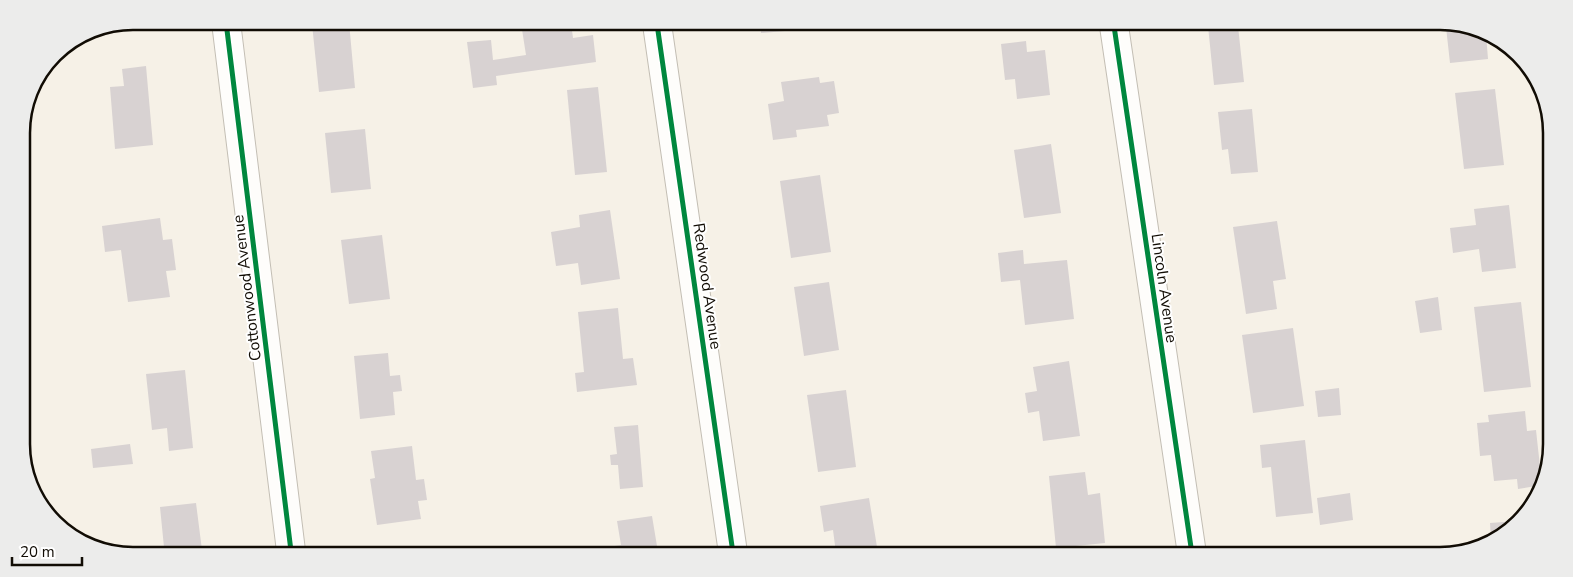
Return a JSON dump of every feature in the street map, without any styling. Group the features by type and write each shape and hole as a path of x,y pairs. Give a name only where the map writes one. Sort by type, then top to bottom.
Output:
{"street":[{"name":"Cottonwood Avenue","path":"227,30 291,547"},
{"name":"Redwood Avenue","path":"658,30 733,547"},
{"name":"Lincoln Avenue","path":"1115,30 1191,547"}],"building":[{"path":"313,30 350,30 355,88 319,92"},
{"path":"522,30 572,30 573,38 593,35 596,62 496,76 497,85 473,88 467,42 491,40 493,60 526,55"},
{"path":"761,30 796,30 761,33"},
{"path":"1208,30 1238,30 1244,82 1214,85"},
{"path":"1446,30 1473,35 1487,42 1488,59 1450,63"},
{"path":"1026,41 1027,52 1045,50 1050,95 1017,99 1015,79 1005,80 1001,44"},
{"path":"146,66 153,145 115,149 110,87 124,86 122,69"},
{"path":"819,77 820,83 834,81 839,113 827,115 829,126 796,130 797,137 773,140 768,104 784,101 781,82"},
{"path":"598,87 607,172 575,175 567,90"},
{"path":"1495,89 1504,165 1464,169 1455,93"},
{"path":"1252,109 1258,172 1231,174 1228,149 1222,150 1218,112"},
{"path":"365,129 371,189 331,193 325,133"},
{"path":"1051,144 1061,213 1024,218 1014,150"},
{"path":"820,175 831,252 791,258 780,181"},
{"path":"1509,205 1516,268 1482,272 1479,249 1453,253 1450,228 1476,225 1474,209"},
{"path":"610,210 620,279 581,285 578,263 556,266 551,232 580,227 579,215"},
{"path":"160,218 163,240 172,239 176,270 166,271 170,297 128,302 121,250 105,252 102,226"},
{"path":"1277,221 1286,279 1273,281 1277,309 1246,314 1233,227"},
{"path":"382,235 390,299 349,304 341,240"},
{"path":"1023,250 1024,264 1067,260 1074,319 1025,325 1020,280 1001,282 998,253"},
{"path":"829,282 839,350 804,356 794,287"},
{"path":"1438,297 1442,330 1420,333 1415,301"},
{"path":"1521,302 1531,387 1484,392 1474,307"},
{"path":"618,308 623,359 633,358 637,385 577,392 575,373 584,372 578,312"},
{"path":"1293,328 1304,406 1253,413 1242,335"},
{"path":"388,353 390,376 400,375 402,391 393,392 395,415 360,419 354,356"},
{"path":"1069,361 1080,436 1043,441 1039,411 1028,413 1025,393 1037,391 1033,367"},
{"path":"185,370 193,448 169,451 167,428 152,430 146,374"},
{"path":"1339,388 1341,415 1318,417 1315,391"},
{"path":"846,390 856,467 818,472 807,395"},
{"path":"1525,411 1527,431 1536,430 1540,466 1538,477 1533,486 1518,489 1517,479 1494,481 1491,455 1480,456 1477,423 1489,422 1488,415"},
{"path":"638,425 643,487 620,489 618,465 611,465 610,455 617,454 614,427"},
{"path":"1305,440 1313,513 1276,517 1271,467 1262,468 1260,445"},
{"path":"130,444 133,464 93,468 91,449"},
{"path":"412,446 416,480 424,479 427,500 418,501 421,519 377,525 370,479 375,478 371,451"},
{"path":"1085,472 1088,495 1100,493 1105,543 1056,547 1049,476"},
{"path":"1350,493 1353,520 1320,525 1317,498"},
{"path":"869,498 877,547 835,547 833,530 824,532 820,506"},
{"path":"196,503 202,547 164,547 160,507"},
{"path":"652,516 657,547 608,547 621,545 617,521"},
{"path":"1507,522 1491,533 1490,523"}],"cycle path":[{"path":"227,30 291,547"},
{"path":"658,30 732,547"},
{"path":"1115,30 1191,547"}]}
